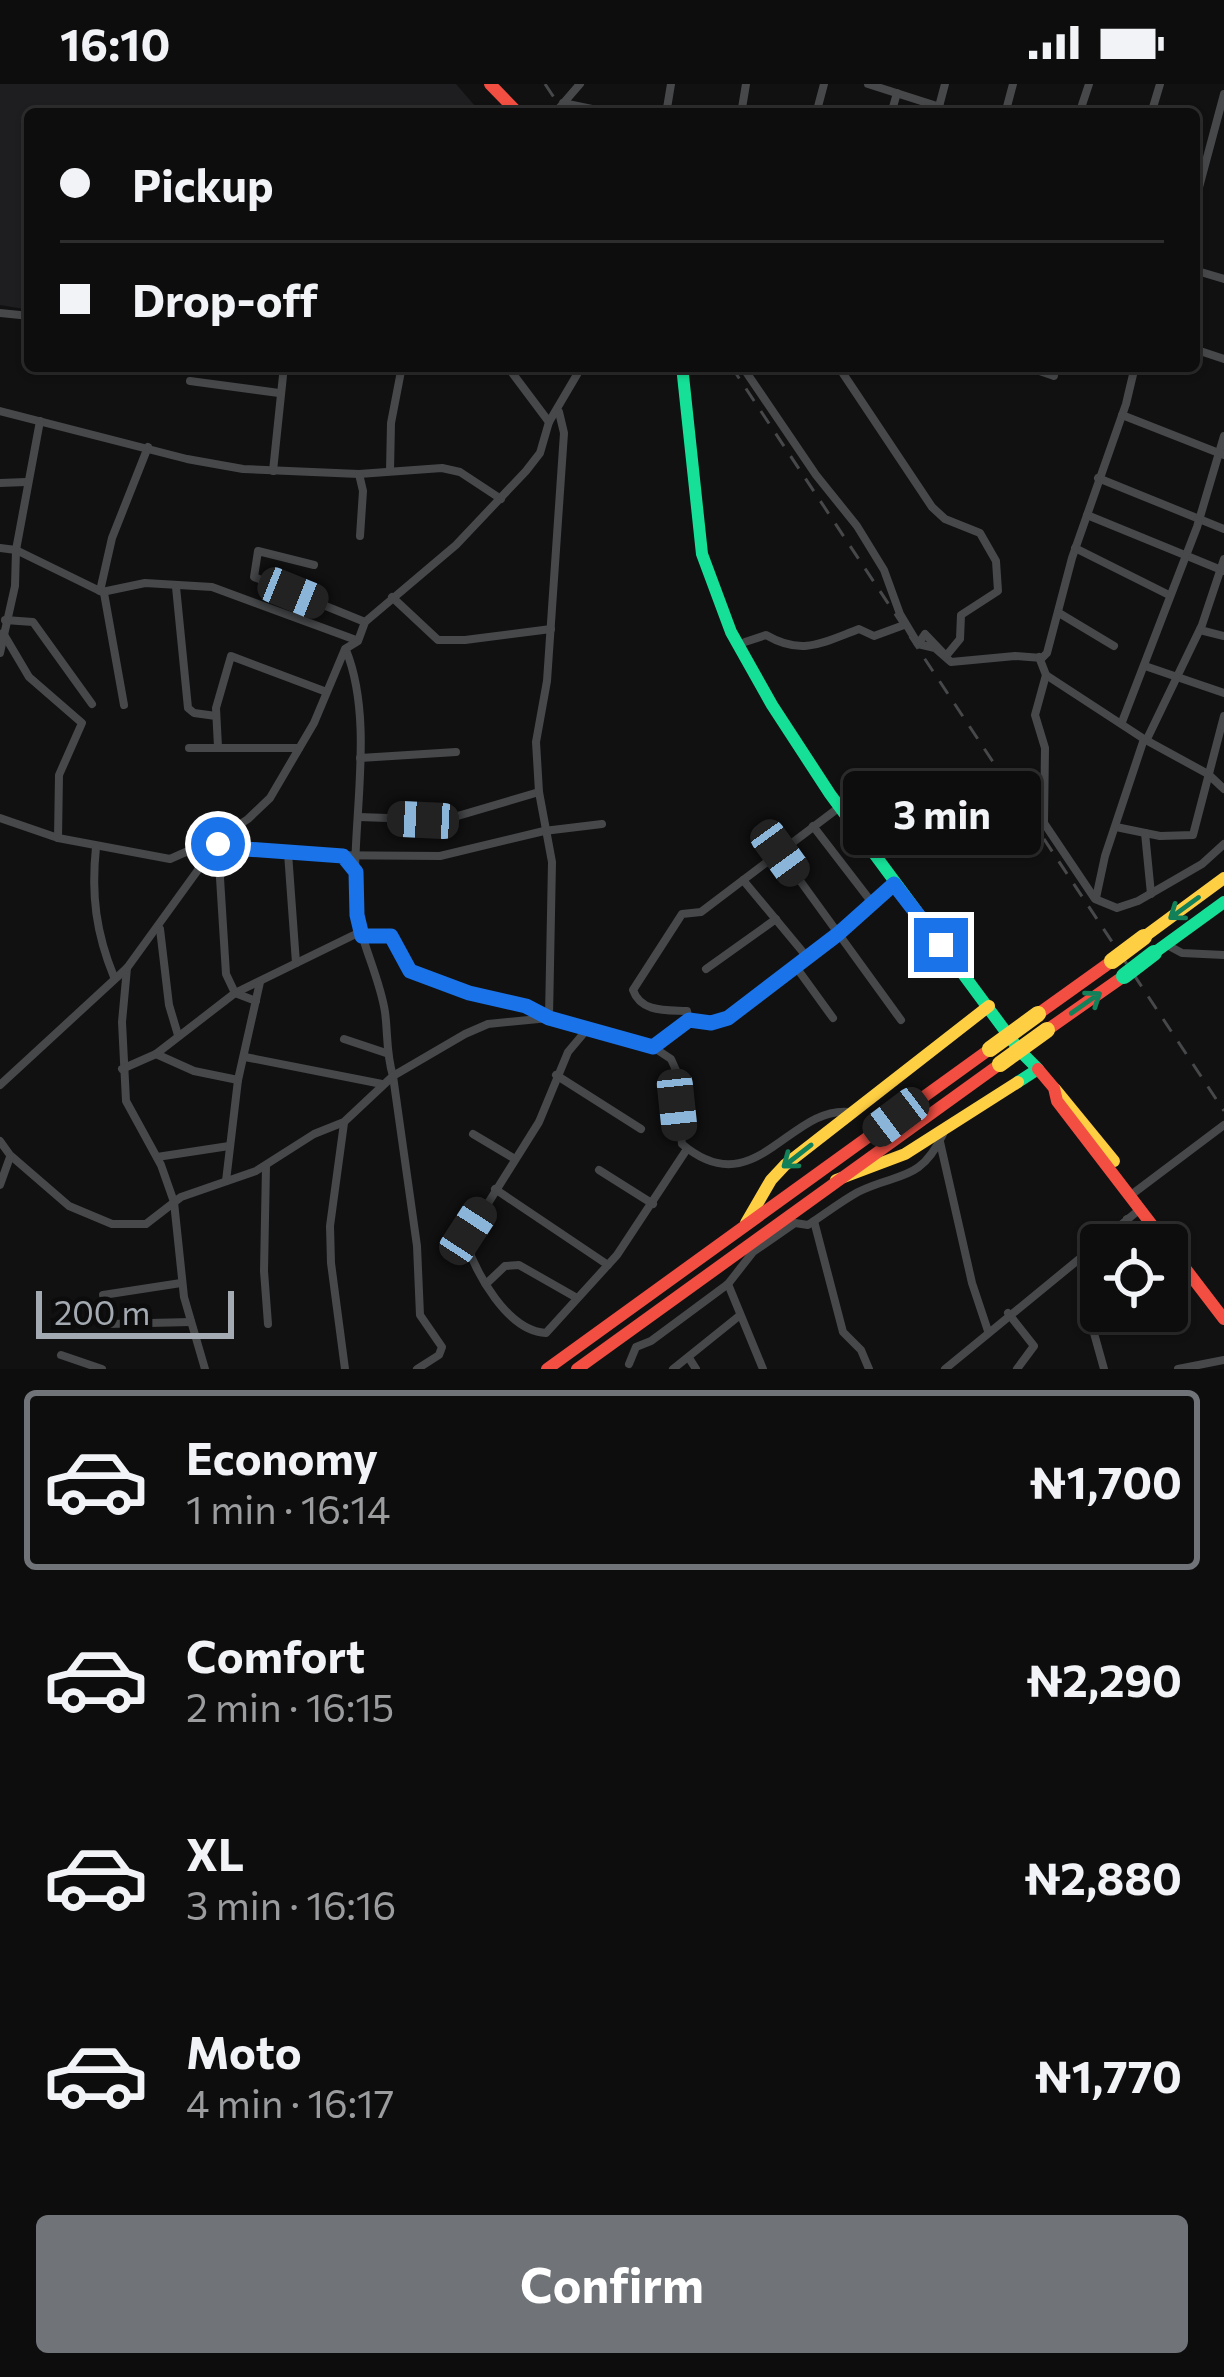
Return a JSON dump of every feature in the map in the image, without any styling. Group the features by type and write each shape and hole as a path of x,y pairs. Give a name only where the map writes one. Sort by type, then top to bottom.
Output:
{"main road":[{"path":"479,84 501,108"},
{"path":"490,84 512,108"},
{"path":"686,372 697,526 709,582 740,650 837,809 1020,1051 1054,1088 1057,1101 1224,1319"},
{"path":"687,372 708,549 718,584 745,642 842,799 995,1000 1033,1062"},
{"path":"1154,945 1224,878"},
{"path":"548,1369 1118,968 1224,902"},
{"path":"737,1233 778,1172 988,1006"},
{"path":"836,1180 894,1159 943,1134 1033,1062"},
{"path":"577,1369 836,1180 901,1124"},
{"path":"1134,1203 1224,1306"}],"street":[{"path":"559,108 576,88 566,84"},
{"path":"868,84 934,108"},
{"path":"893,108 897,93"},
{"path":"1200,184 1224,94"},
{"path":"563,104 576,108"},
{"path":"273,471 283,372"},
{"path":"390,471 391,424 401,372"},
{"path":"512,372 549,422"},
{"path":"0,1085 128,968 160,927 184,884 220,842 270,798 314,723 345,649 358,641 365,622 456,545 540,453 549,422 578,372"},
{"path":"746,372 815,475 857,526 884,570 918,644 935,648 951,662 1048,653 1076,548 1133,372"},
{"path":"842,372 918,489 945,518 980,533 999,571 998,591 961,615 960,639 946,656 925,634 918,644"},
{"path":"1042,372 1054,376"},
{"path":"190,381 279,393"},
{"path":"0,411 187,459 273,471 359,474 442,468 460,472 501,499"},
{"path":"548,1016 552,862 538,792 536,730 551,629 563,444 558,411"},
{"path":"1122,415 1221,454"},
{"path":"0,653 40,421"},
{"path":"1122,722 1199,519 1224,436"},
{"path":"124,705 102,592 112,538 148,446"},
{"path":"359,474 363,490 360,536"},
{"path":"1098,478 1224,529"},
{"path":"0,483 26,482"},
{"path":"1088,514 1221,570"},
{"path":"0,548 16,550 102,592 145,584 212,587 358,641"},
{"path":"1076,548 1169,595"},
{"path":"314,565 257,551 254,577 365,622"},
{"path":"1096,899 1102,866 1145,739 1200,630 1224,559"},
{"path":"176,587 188,708 215,716"},
{"path":"392,597 438,640 551,629"},
{"path":"1058,613 1114,646"},
{"path":"5,620 33,622 92,704"},
{"path":"745,642 763,634 786,646 806,648 859,629 874,636 901,623 906,626"},
{"path":"1200,630 1224,636"},
{"path":"3,633 29,676 82,723 59,775 58,838"},
{"path":"345,649 354,671 360,758 356,872 361,934 385,1011 386,1053 412,1201 420,1315 442,1350 417,1369"},
{"path":"218,747 215,716 231,656 324,691"},
{"path":"1039,657 1046,675 1035,715 1045,748 1044,823 1096,899 1117,908 1150,894 1202,864 1224,844"},
{"path":"1145,666 1224,693"},
{"path":"1046,675 1208,774 1224,789"},
{"path":"1116,827 1193,835 1224,716"},
{"path":"189,748 299,748"},
{"path":"360,758 456,752"},
{"path":"359,817 444,820 538,792"},
{"path":"689,1020 687,1011 645,1006 633,990 682,914 701,912 837,809"},
{"path":"0,818 58,838 170,859 220,842 288,854 458,855 544,831 602,824"},
{"path":"813,826 873,904"},
{"path":"1145,833 1150,894"},
{"path":"220,842 226,974 235,994 256,1001"},
{"path":"96,847 92,884 97,936 114,977"},
{"path":"780,853 901,1020"},
{"path":"288,854 296,963"},
{"path":"343,856 356,872"},
{"path":"743,880 808,958"},
{"path":"653,1047 689,1020 711,1023 728,1018 838,934 894,884"},
{"path":"706,969 776,919"},
{"path":"160,927 169,1005 178,1035"},
{"path":"122,1069 156,1054 235,994 361,934 391,936 406,968 414,974 653,1047 677,1070 681,1138 687,1149 727,1162 752,1161 813,1121 842,1111 852,1113"},
{"path":"1154,945 1224,955"},
{"path":"796,967 833,1018"},
{"path":"128,968 122,1069 132,1117 157,1157 174,1202 182,1283 205,1369"},
{"path":"226,1181 238,1080 260,980"},
{"path":"0,1141 69,1206 112,1224 146,1224 174,1202 266,1166 314,1134 344,1122 393,1076 488,1024 548,1016"},
{"path":"589,1027 556,1075 539,1122 465,1240 499,1304 546,1333 608,1265 687,1149"},
{"path":"344,1039 386,1053"},
{"path":"156,1054 194,1071 238,1080"},
{"path":"245,1057 382,1084"},
{"path":"556,1075 641,1130"},
{"path":"344,1122 330,1226 344,1369"},
{"path":"952,1366 1224,1125"},
{"path":"473,1134 515,1159"},
{"path":"629,1364 636,1347 651,1341 728,1283 753,1252 795,1222 808,1225 859,1192 912,1174 933,1156 943,1134"},
{"path":"943,1134 972,1283 988,1331"},
{"path":"157,1157 229,1147"},
{"path":"0,1185 10,1155"},
{"path":"8,1169 21,1165"},
{"path":"266,1166 268,1324"},
{"path":"599,1170 653,1204"},
{"path":"495,1189 608,1265"},
{"path":"1130,1224 1134,1203"},
{"path":"814,1221 843,1332 861,1350 869,1369"},
{"path":"487,1283 511,1264 578,1298"},
{"path":"103,1295 182,1283"},
{"path":"728,1283 763,1369"},
{"path":"1008,1313 1034,1346 1017,1369"},
{"path":"674,1369 740,1316"},
{"path":"108,1324 191,1322"},
{"path":"1094,1332 1104,1369"},
{"path":"61,1355 102,1369"},
{"path":"688,1358 696,1369"},
{"path":"1178,1369 1224,1360"}],"shaded area":[{"path":"0,84 456,84 477,108 24,108 24,309 0,305"}],"railway":[{"path":"545,84 561,108"},
{"path":"735,372 1224,1111"}],"traffic: fast":[{"path":"683,372 702,554 731,632 830,794 1038,1069 1018,1082"},
{"path":"1154,953 1224,902"},
{"path":"1124,976 1154,953"}],"traffic: slow":[{"path":"1144,937 1224,878"},
{"path":"1112,961 1144,937"},
{"path":"746,1223 785,1165 989,1006"},
{"path":"990,1049 1038,1014"},
{"path":"1000,1064 1047,1030"},
{"path":"836,1180 905,1154 1018,1082"},
{"path":"1055,1089 1114,1161"}],"traffic: jam":[{"path":"490,84 513,108"},
{"path":"1038,1014 1112,961"},
{"path":"1047,1030 1124,976"},
{"path":"547,1369 990,1049"},
{"path":"577,1369 1000,1064"},
{"path":"1038,1069 1054,1088 1057,1101 1224,1319"}],"route":[{"path":"218,844 343,856 356,872 362,936 391,936 406,968 414,974 653,1047 689,1020 711,1023 728,1018 838,934 894,884 941,945"}]}
